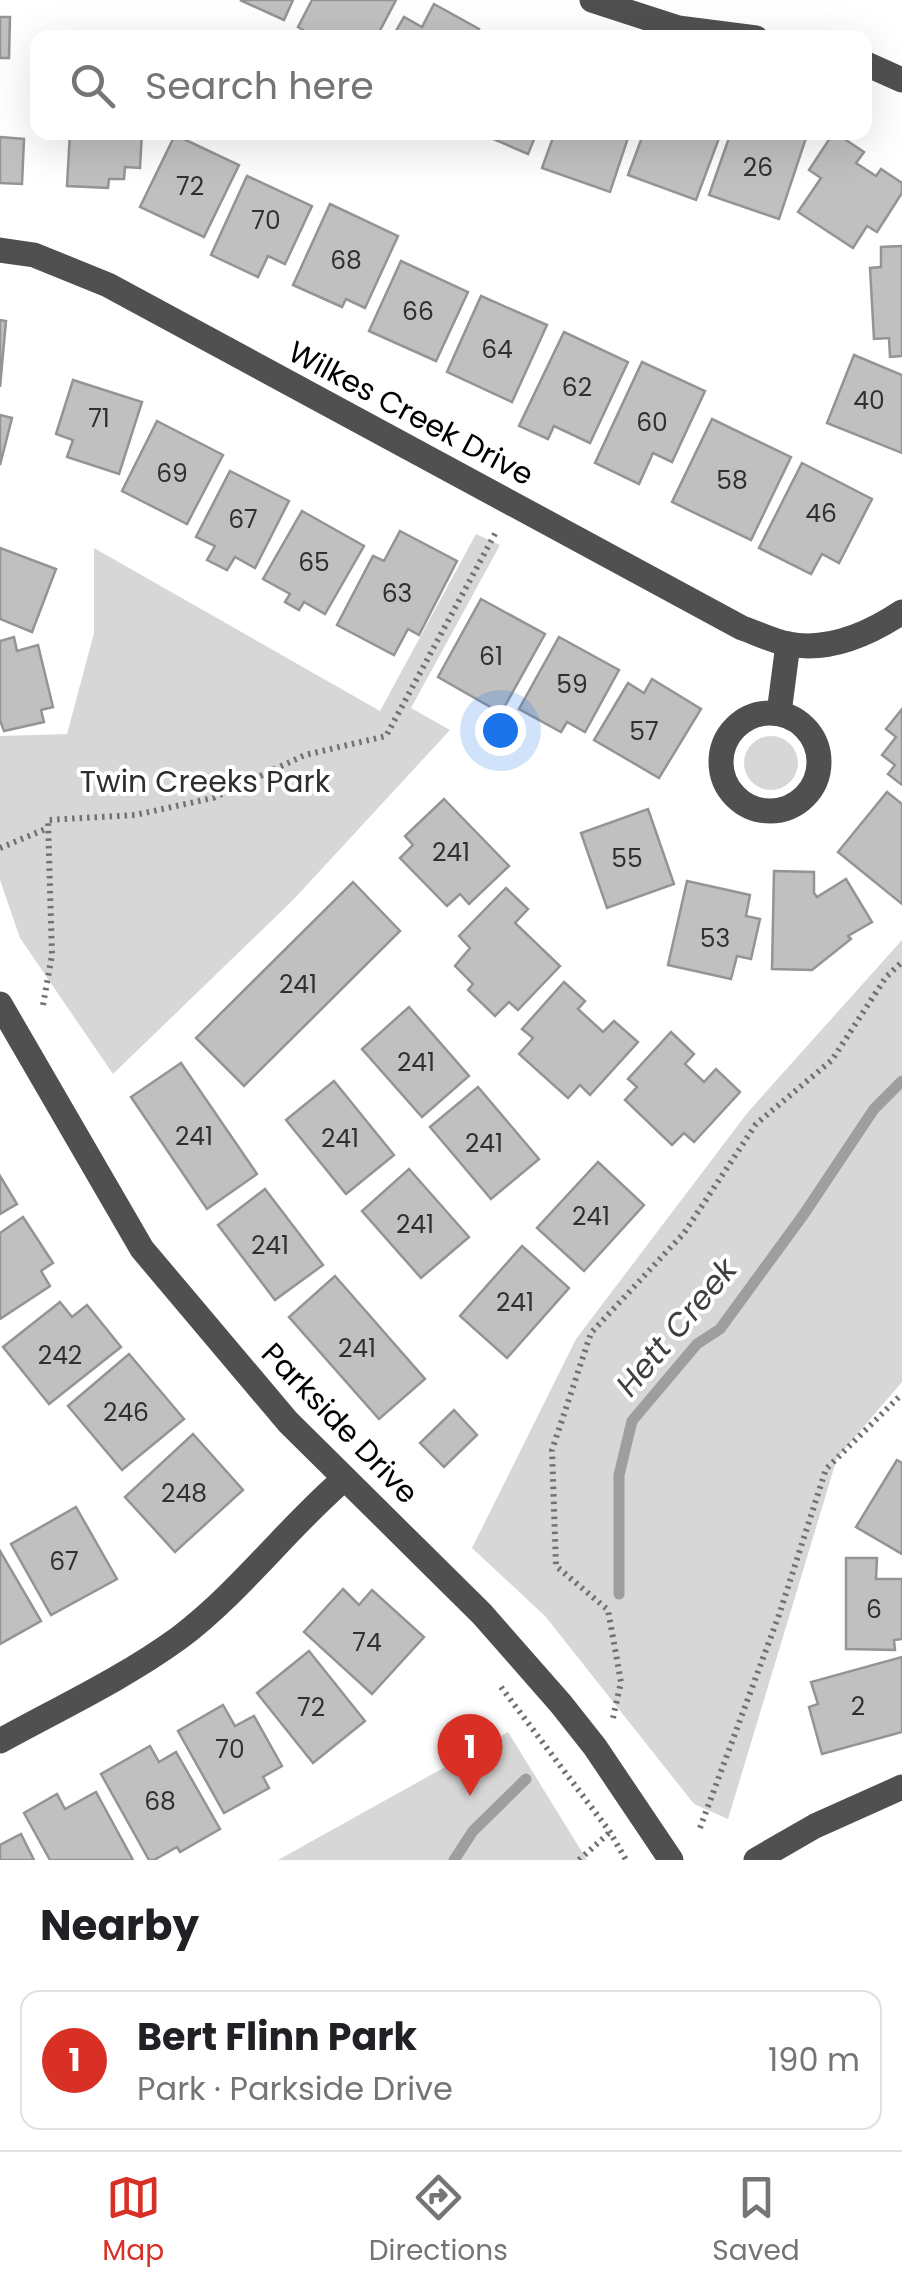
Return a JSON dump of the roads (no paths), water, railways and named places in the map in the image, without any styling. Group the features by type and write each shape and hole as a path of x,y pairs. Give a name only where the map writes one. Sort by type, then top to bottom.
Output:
{"street":[{"path":"592,0 694,30"},
{"path":"872,67 902,80"},
{"name":"Wilkes Creek Drive","path":"0,250 34,256 108,284 742,628 788,644 824,645 841,642 902,612"},
{"path":"779,713 788,644"},
{"name":"Parkside Drive","path":"0,1004 142,1249 288,1422 482,1614 561,1704 595,1747 670,1860"},
{"path":"0,1740 180,1637 344,1479"},
{"path":"756,1860 816,1826 902,1787"}],"waterway":[{"name":"Hett Creek","path":"619,1594 619,1475 632,1421 697,1344 720,1329 874,1109 902,1081"},
{"name":"Hett Creek","path":"454,1860 473,1831 526,1779"}],"place":[{"name":"Bert Flinn Park","path":"470,1796"}],"park label":[{"name":"Twin Creeks Park","path":"205,781"}]}
